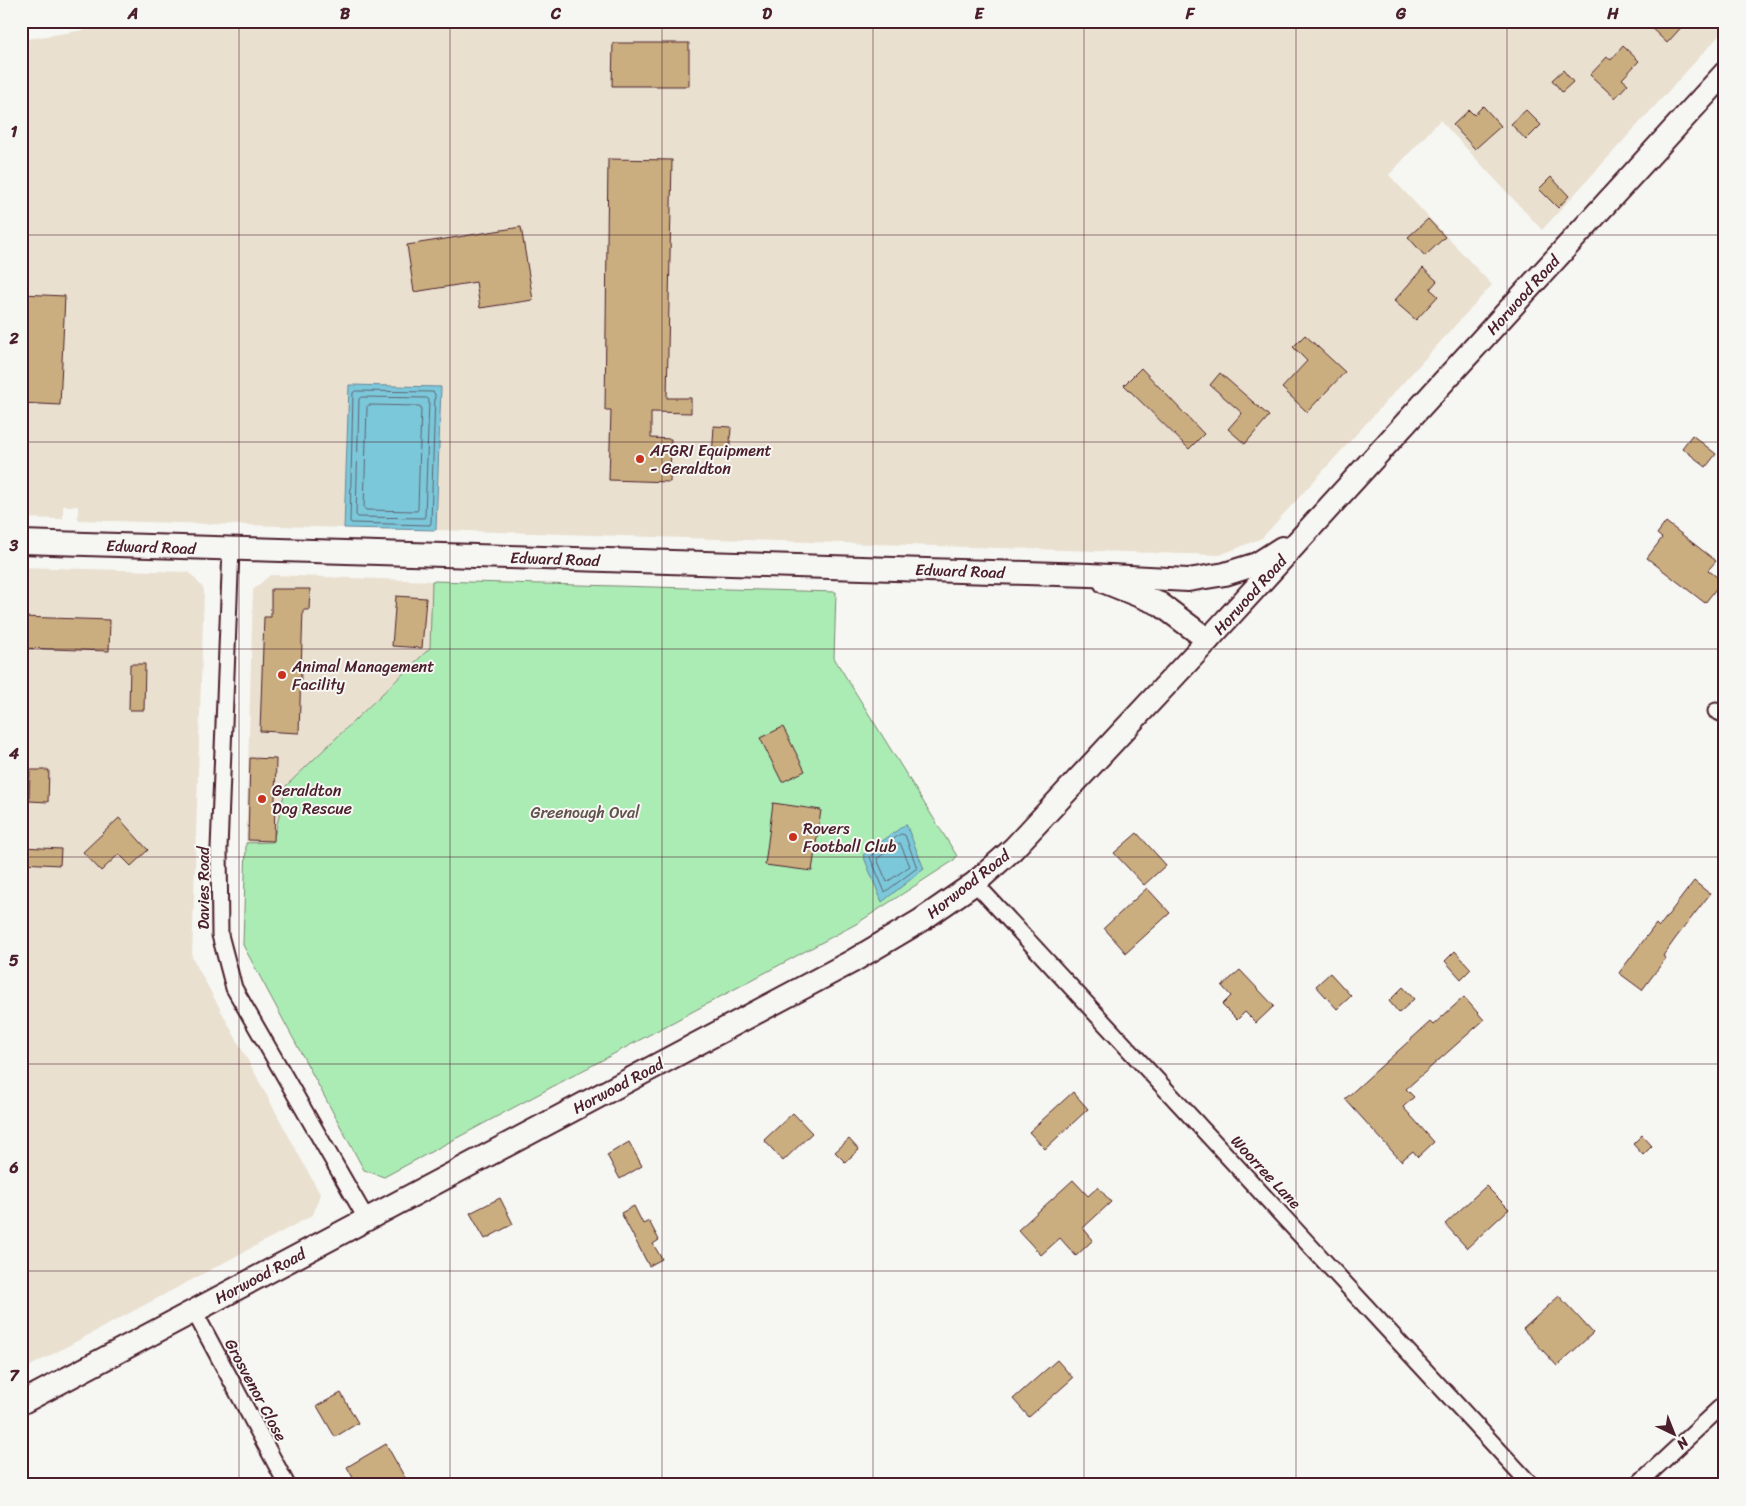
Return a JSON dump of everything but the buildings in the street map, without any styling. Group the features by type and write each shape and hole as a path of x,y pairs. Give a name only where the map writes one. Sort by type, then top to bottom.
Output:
{"main road":[{"name":"Horwood Road","path":"21,1403 851,962 920,921 975,883 1013,849 1208,640 1725,73"},
{"name":"Edward Road","path":"21,542 231,550 1090,575 1188,580 1225,574 1257,564 1318,520"},
{"name":"Edward Road","path":"1090,575 1160,604 1208,640"}],"street":[{"name":"Davies Road","path":"231,550 220,849 220,935 234,988 367,1220"},
{"name":"Woorree Lane","path":"975,883 1531,1485"},
{"name":"Grosvenor Close","path":"194,1311 287,1485"},
{"path":"1637,1485 1725,1403"}],"shaded area":[{"path":"142,21 1725,21 1725,29 1542,230 1440,120 1389,175 1492,285 1262,538 1220,555 436,530 441,388 349,385 344,528 78,520 78,506 63,506 63,519 21,518 21,40"},
{"path":"21,567 189,572 204,589 192,957 320,1194 313,1215 21,1371"},
{"path":"270,575 432,581 430,648 286,786 273,842 246,843 253,590"}],"green space":[{"name":"Greenough Oval","path":"432,581 836,592 834,658 957,856 953,861 856,924 384,1177 364,1170 243,945 246,843 273,842 286,786 430,648"}],"water":[{"path":"349,385 441,387 436,530 344,528"},
{"path":"906,824 924,869 882,902 863,855"}],"place":[{"name":"AFGRI Equipment - Geraldton","path":"640,459"},
{"name":"Animal Management Facility","path":"282,675"},
{"name":"Geraldton Dog Rescue","path":"262,799"},
{"name":"Rovers Football Club","path":"793,837"}]}
